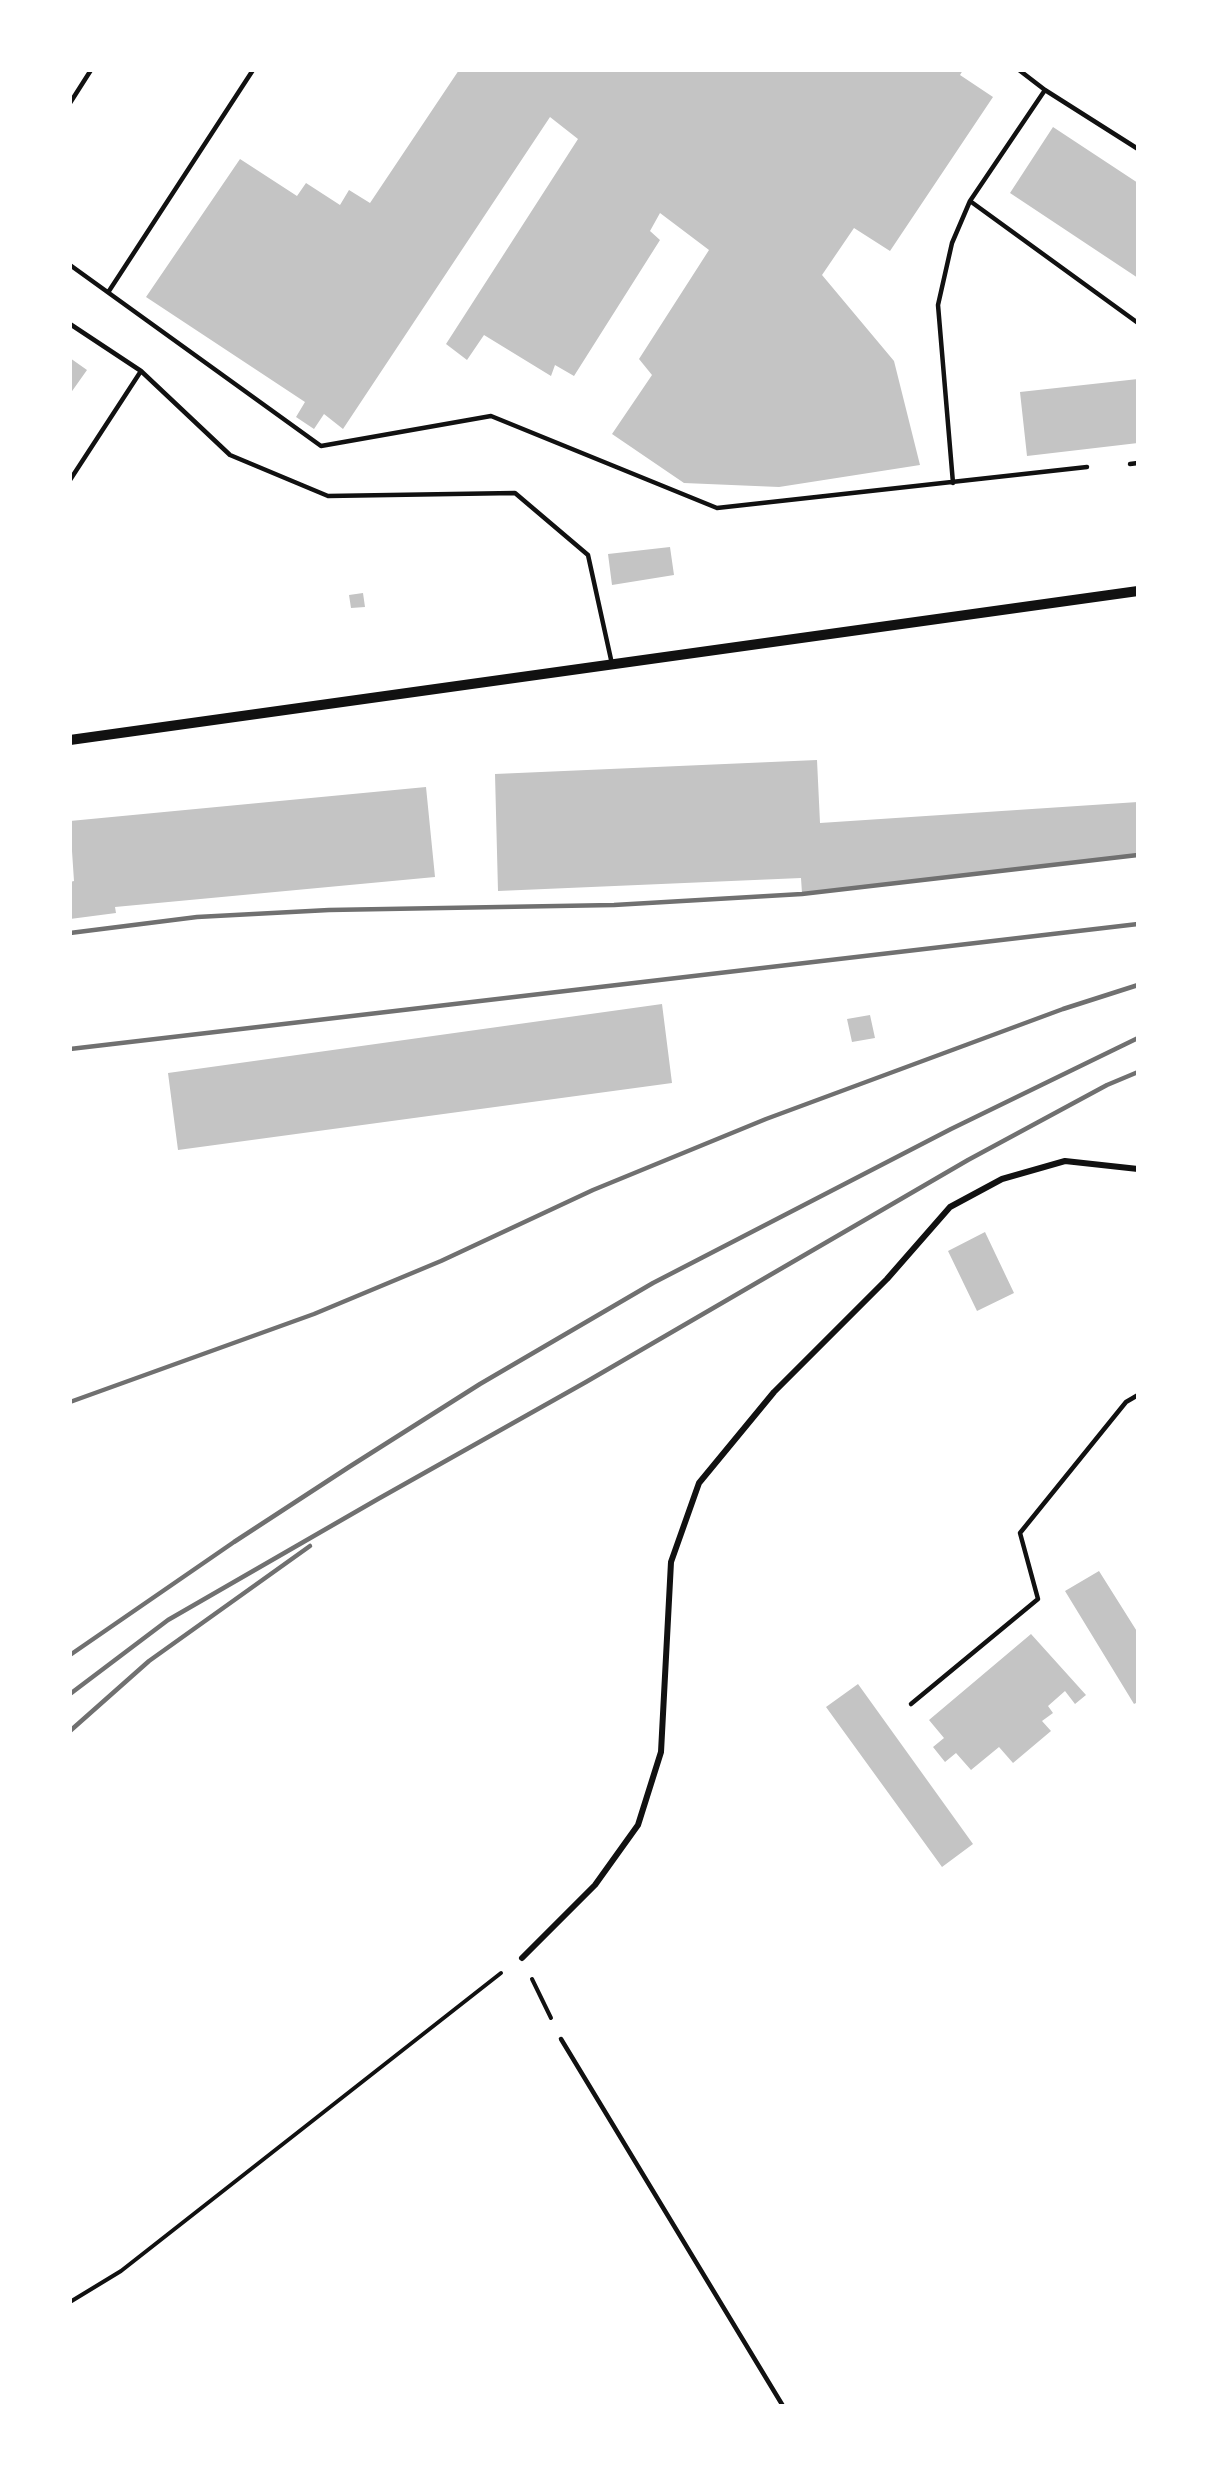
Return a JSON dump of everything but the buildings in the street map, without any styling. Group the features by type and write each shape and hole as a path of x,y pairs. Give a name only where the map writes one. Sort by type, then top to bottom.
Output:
{"street":[{"path":"70,740 1137,591"},
{"path":"522,1958 595,1885 638,1825 661,1752 671,1562 699,1483 774,1392 887,1279 950,1206 1002,1179 1065,1161 1137,1169"}],"lane":[{"path":"70,103 92,70"},
{"path":"109,291 253,70"},
{"path":"1019,70 1045,90 1137,149"},
{"path":"953,483 938,305 952,243 970,201 1045,90"},
{"path":"970,201 1137,323"},
{"path":"70,265 321,446 491,416 717,508 1087,467"},
{"path":"70,324 141,371 230,455 328,496 516,493 588,555 612,664"},
{"path":"70,480 141,371"},
{"path":"1130,464 1137,463"},
{"path":"911,1704 1038,1599 1020,1533 1126,1402 1137,1395"},
{"path":"561,2039 783,2406"}],"path":[{"path":"70,2302 121,2271 522,1958 561,2039"}],"railway":[{"path":"70,933 197,917 329,910 614,905 802,894 1138,855"},
{"path":"70,1049 1138,924"},
{"path":"70,1402 314,1314 441,1261 593,1190 766,1119 1063,1009 1138,985"},
{"path":"70,1655 234,1542 349,1467 480,1384 653,1283 951,1129 1138,1038"},
{"path":"70,1694 168,1620 586,1382 968,1160 1107,1085 1138,1072"},
{"path":"70,1731 149,1661 310,1546"}]}
